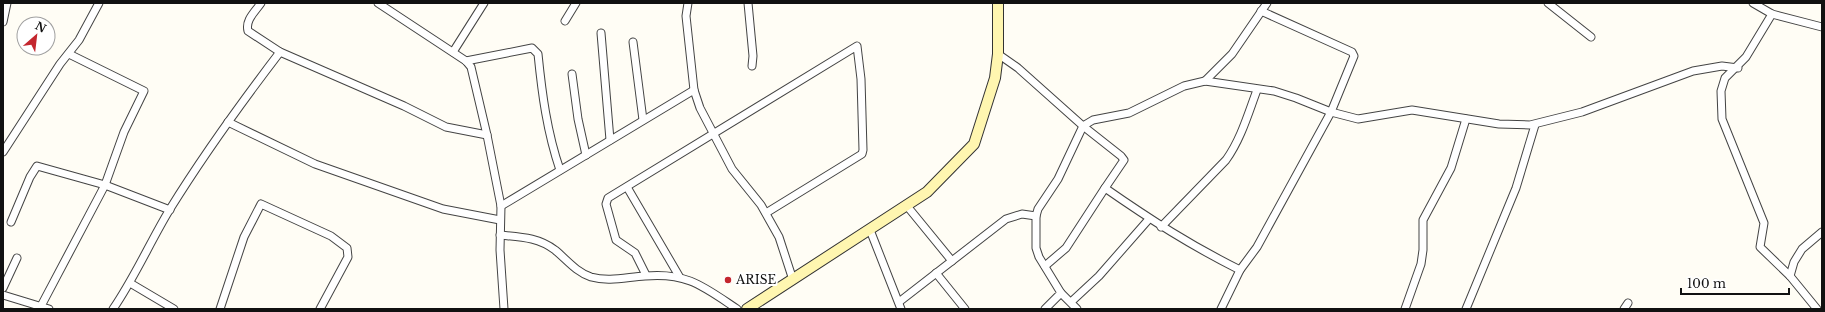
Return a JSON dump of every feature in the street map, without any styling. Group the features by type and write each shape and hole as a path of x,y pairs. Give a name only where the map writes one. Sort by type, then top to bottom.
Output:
{"street":[{"path":"3,22 7,3"},
{"path":"3,152 45,86 86,29 99,3"},
{"path":"261,3 246,26 248,31 280,52 404,106 446,127 487,135"},
{"path":"378,3 388,6 466,61 473,73 501,206 500,235 504,309"},
{"path":"453,52 484,3"},
{"path":"565,21 576,3"},
{"path":"688,3 686,16 694,90 712,134 732,169 766,213 779,237 793,280"},
{"path":"748,3 753,56 752,66"},
{"path":"748,309 927,192 974,144 995,78 998,54 998,3"},
{"path":"1205,81 1232,54 1267,3"},
{"path":"1548,3 1590,37"},
{"path":"1753,3 1772,14 1820,29"},
{"path":"1221,309 1240,270 1257,247 1331,112 1354,54 1261,11"},
{"path":"1772,14 1753,48 1738,68 1725,78 1722,86 1722,119 1764,223 1760,247 1790,276 1817,309"},
{"path":"601,33 610,140"},
{"path":"633,42 643,120"},
{"path":"646,276 635,253 616,240 607,210 606,201 608,198 857,46 861,79 862,154 766,213"},
{"path":"466,61 532,48 536,50 538,54 543,99 550,137 560,170"},
{"path":"112,309 130,283 170,210 228,122 280,52"},
{"path":"42,306 105,185 124,132 144,91 69,54"},
{"path":"998,54 1044,89 1083,126 1124,160 1066,248 1045,266"},
{"path":"1077,309 1060,293 1036,248 1036,216 1038,209 1058,179 1083,126 1093,120 1130,113 1184,86 1205,81 1257,90 1274,91 1331,112 1358,119 1412,110 1499,124 1536,125 1582,112 1693,71 1722,66 1738,68"},
{"path":"572,74 578,119 586,155"},
{"path":"501,206 694,90"},
{"path":"1161,227 1232,151 1244,127 1257,90"},
{"path":"1405,309 1421,264 1423,250 1423,220 1451,168 1466,119"},
{"path":"228,122 315,164 444,208 500,220"},
{"path":"1466,309 1516,188 1536,125"},
{"path":"10,222 30,177 37,166 105,185 170,210"},
{"path":"628,187 679,276"},
{"path":"1105,188 1161,227 1195,248 1240,270"},
{"path":"220,309 244,237 261,204 332,236 347,248 348,257 320,309"},
{"path":"907,206 952,261"},
{"path":"899,302 1006,219 1022,214 1036,216"},
{"path":"1071,302 1099,276 1149,219"},
{"path":"870,230 901,309"},
{"path":"1790,276 1794,262 1802,249 1822,232"},
{"path":"500,235 534,239 555,250 581,273 593,277 621,280 646,276 679,276 697,284 737,309"},
{"path":"3,288 17,258"},
{"path":"936,273 966,309"},
{"path":"130,283 174,309"},
{"path":"1045,309 1060,293"},
{"path":"3,294 49,309"}],"place":[{"name":"ARISE","path":"728,280"}]}
